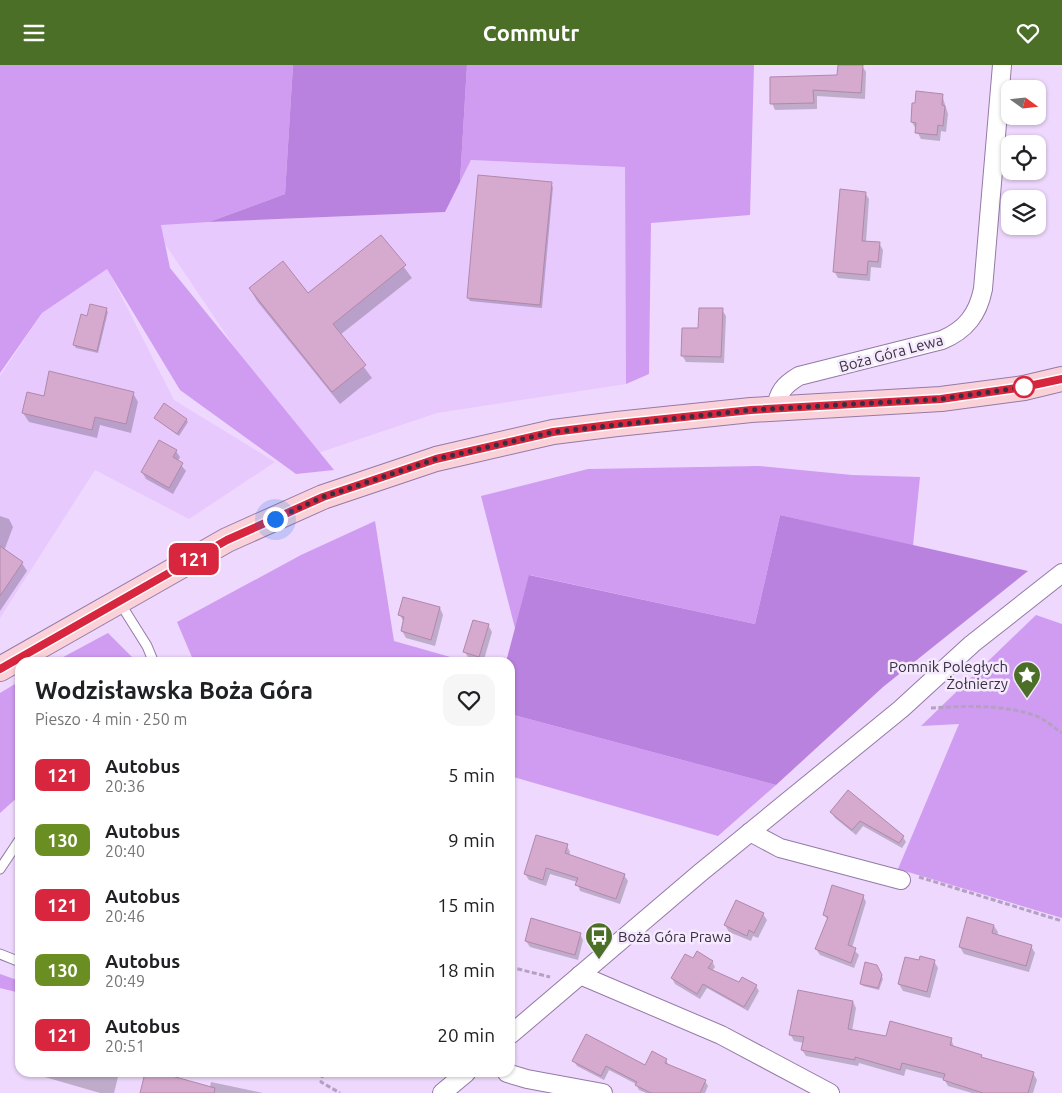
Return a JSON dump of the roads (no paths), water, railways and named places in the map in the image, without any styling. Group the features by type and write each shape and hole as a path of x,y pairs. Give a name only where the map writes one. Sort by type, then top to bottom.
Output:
{"main road":[{"path":"21,657 227,540 323,497 436,459 553,432 689,416 941,399 1024,387 1062,379"},
{"path":"0,669 15,661"}],"street":[{"name":"Boża Góra Lewa","path":"776,409 780,391 786,383 799,376 942,340 956,334 970,321 980,304 983,289 1002,65"},
{"path":"515,1031 750,832 901,709 972,644 1062,573"},
{"path":"750,832 780,848 901,880"},
{"path":"576,979 721,1035 830,1093"},
{"path":"515,1075 602,1093"},
{"path":"442,1093 461,1077"}],"lane":[{"path":"120,602 147,646 152,657"},
{"path":"0,869 15,846"},
{"path":"0,954 15,960"}],"place":[{"name":"Pomnik Poległych Żołnierzy","path":"1027,699"},
{"name":"Boża Góra Prawa","path":"599,960"}]}
